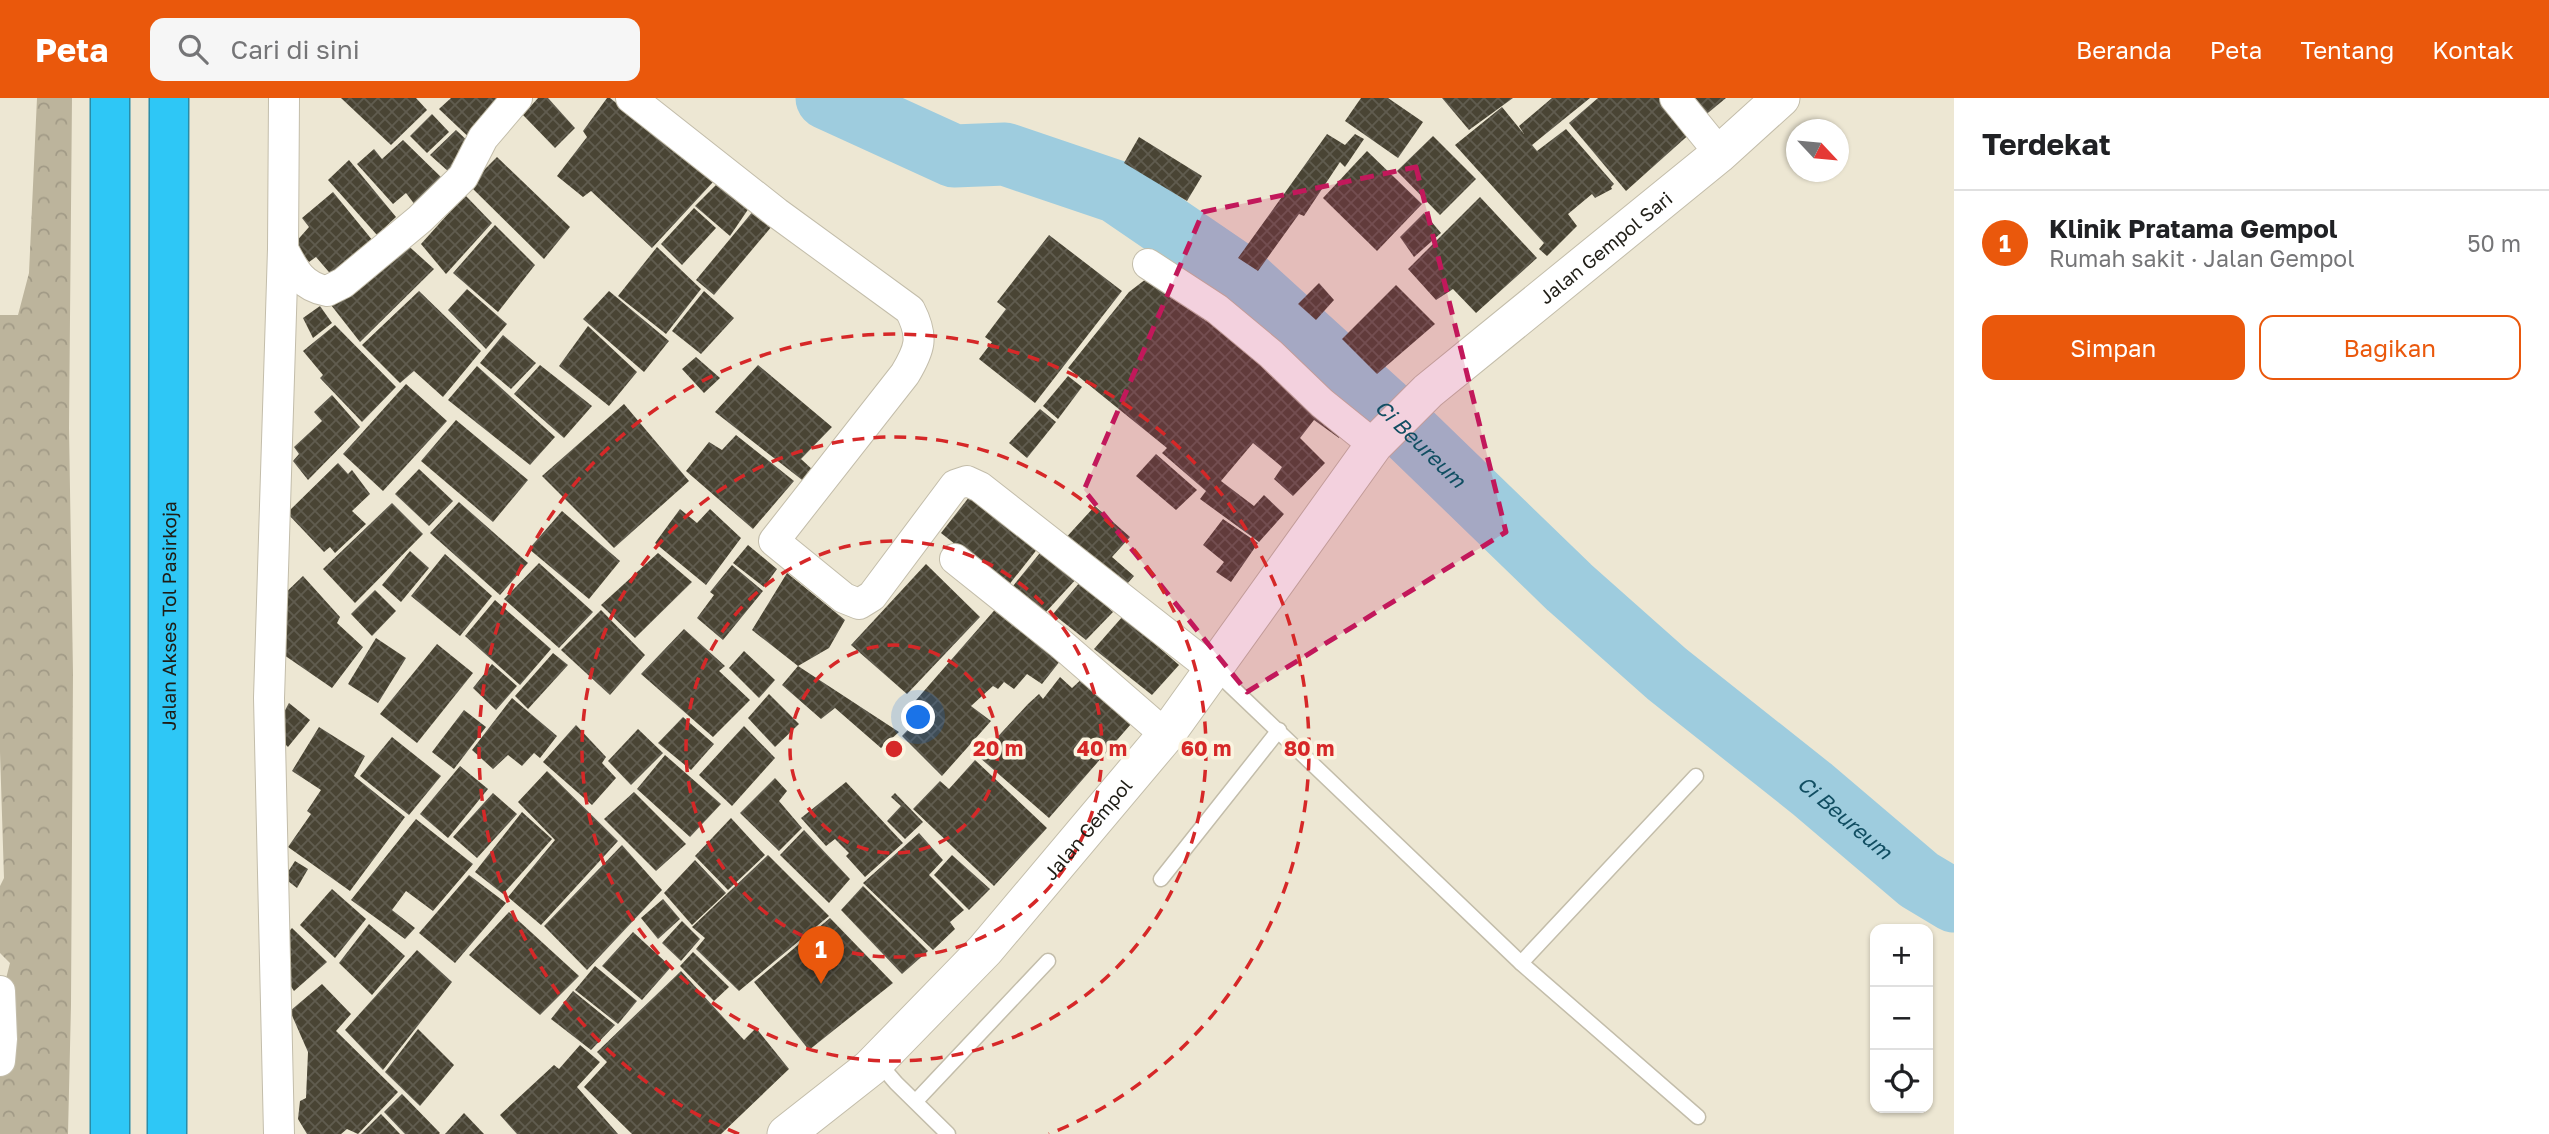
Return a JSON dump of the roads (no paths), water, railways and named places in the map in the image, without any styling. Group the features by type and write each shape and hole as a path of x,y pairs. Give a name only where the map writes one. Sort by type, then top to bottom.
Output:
{"highway":[{"path":"110,98 110,1134"},
{"name":"Jalan Akses Tol Pasirkoja","path":"167,1134 169,98"}],"street":[{"path":"279,1134 269,698 283,249 284,98"},
{"path":"283,249 296,273 308,286 327,291 342,283 421,219 463,177 483,138 517,98"},
{"path":"631,98 777,213 910,310 918,324 919,345 905,374 774,541 844,598 859,604 872,596 955,485 967,481 981,487 1212,669"},
{"path":"1675,98 1718,155"},
{"name":"Jalan Gempol Sari","path":"1428,391 1718,155 1781,98"},
{"path":"1148,264 1217,309 1271,354 1322,403 1374,445"},
{"name":"Jalan Gempol","path":"786,1134 877,1060 985,950 1166,735 1374,445 1428,391"},
{"path":"955,559 1060,643 1166,735"},
{"path":"0,991 0,1061"}],"lane":[{"path":"1212,669 1521,963 1698,1117"},
{"path":"1161,878 1279,730"},
{"path":"1521,963 1696,776"},
{"path":"916,1101 1048,961"},
{"path":"877,1060 896,1083 948,1134"}],"waterway":[{"name":"Ci Beureum","path":"827,98 954,156 1005,154 1117,192 1237,274 1382,406 1569,587 1667,674 1812,789 1919,880 1954,901"}],"place":[{"name":"Klinik Pratama Gempol","path":"821,984"}]}
